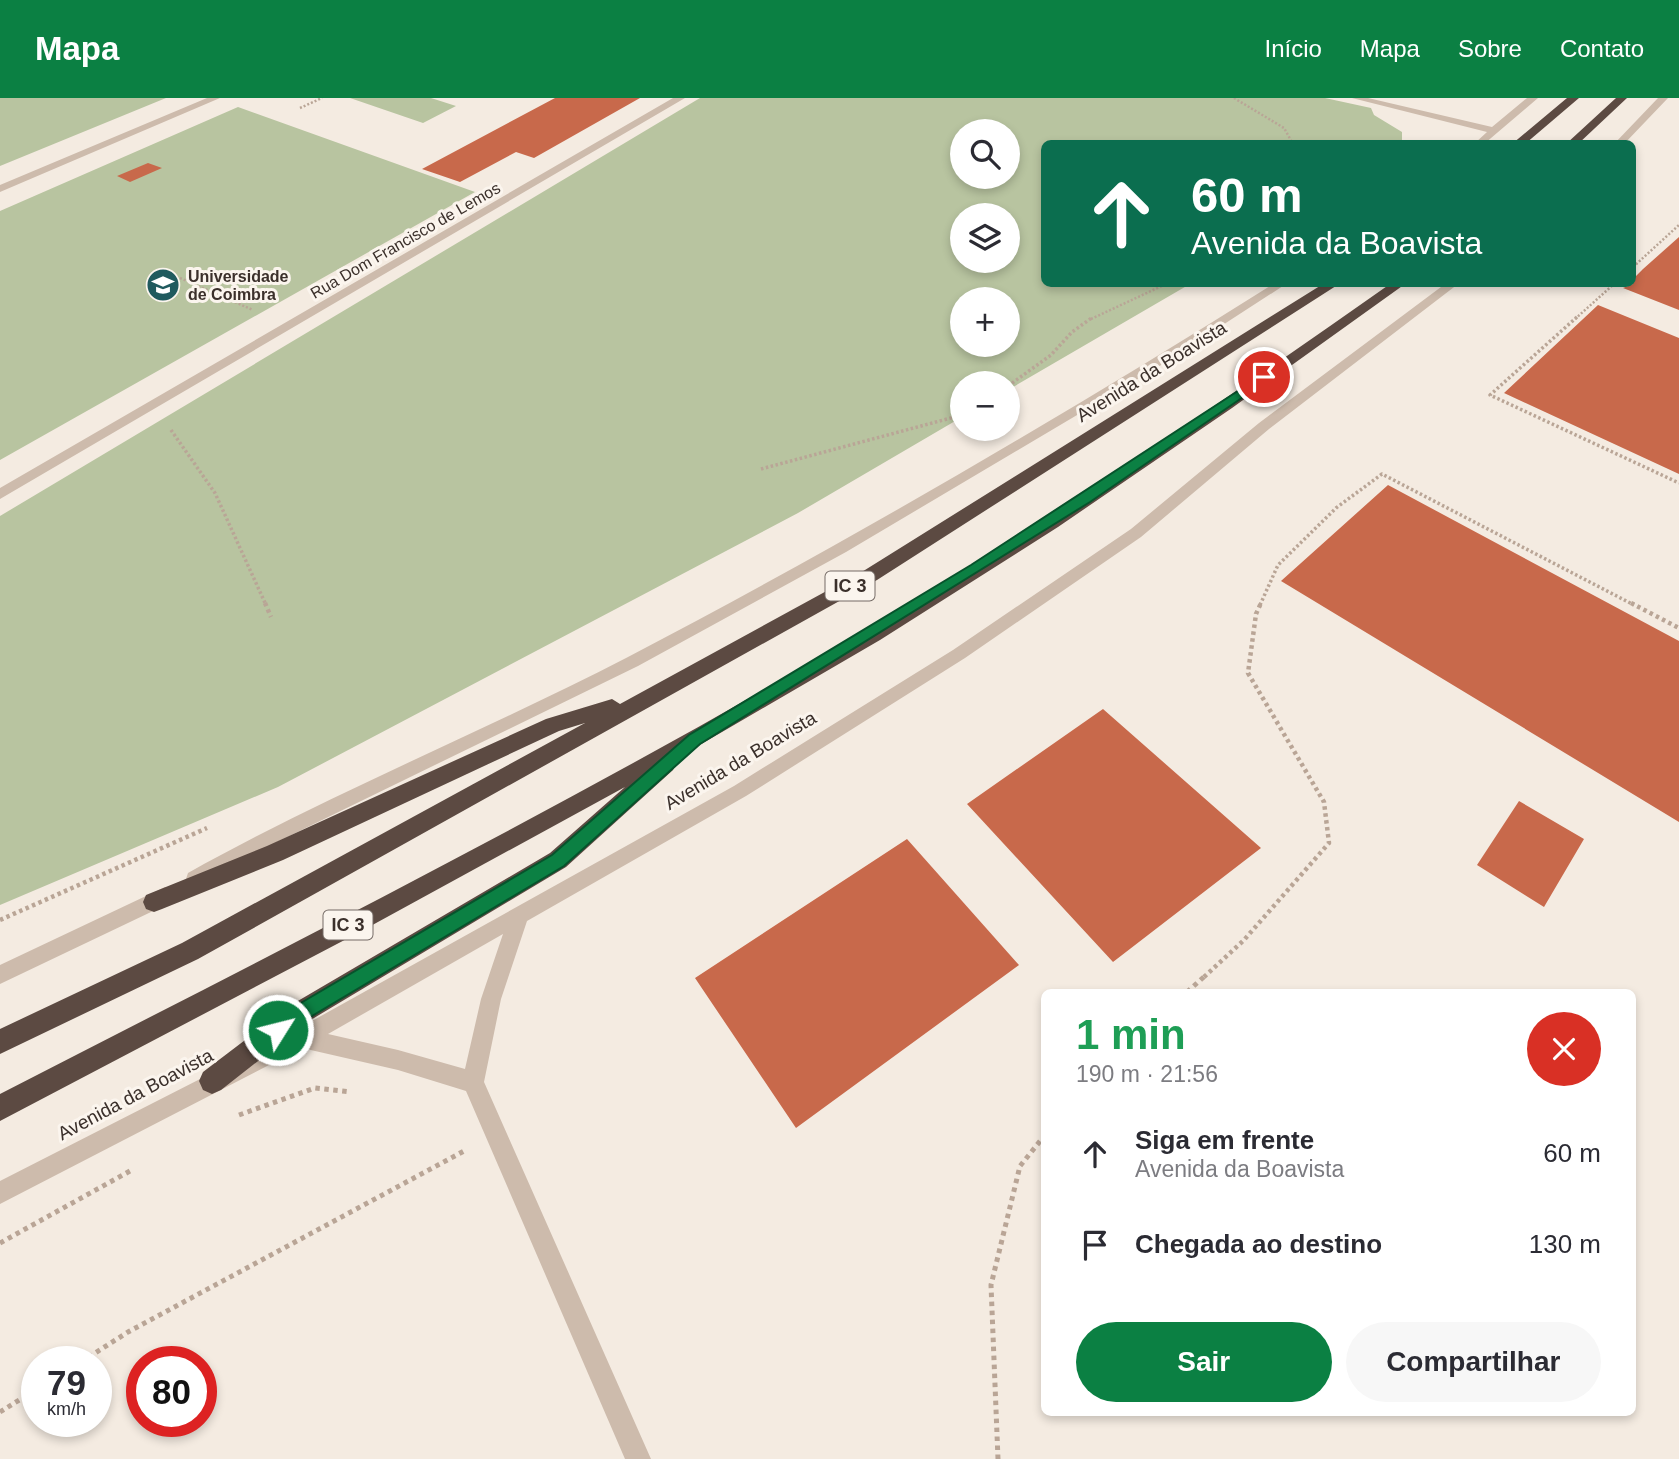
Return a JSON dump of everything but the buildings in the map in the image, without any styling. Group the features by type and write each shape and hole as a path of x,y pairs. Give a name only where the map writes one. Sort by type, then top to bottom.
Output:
{"highway":[{"path":"1522,140 1574,98"},
{"path":"1575,140 1622,98"},
{"name":"Avenida da Boavista","path":"0,1042 190,951 871,575 1327,287"},
{"name":"IC 3","path":"0,1108 694,739 910,610 1086,499 1394,287"},
{"path":"154,902 275,853 553,725 654,694"},
{"path":"212,1081 300,1013 558,860 694,739"}],"street":[{"path":"0,189 215,98"},
{"name":"Rua Dom Francisco de Lemos","path":"0,494 680,98"},
{"path":"1357,98 1495,131"},
{"path":"1483,140 1533,98"},
{"path":"1622,140 1663,98"},
{"name":"Avenida da Boavista","path":"0,975 154,902 271,836 632,662 841,548 1154,364 1275,287"},
{"name":"Avenida da Boavista","path":"0,1193 212,1081 301,1038 740,791 959,654 1136,533 1264,426 1448,287"},
{"path":"520,913 491,999 473,1082 638,1459"},
{"path":"301,1038 398,1059 473,1082"}],"path":[{"path":"300,108 321,98"},
{"path":"1234,98 1284,128 1291,140"},
{"path":"1636,264 1679,225"},
{"path":"180,278 289,326"},
{"path":"1020,377 1051,355 1072,332 1095,317 1160,287"},
{"path":"1611,287 1490,394 1679,484"},
{"path":"148,408 185,444 242,544 271,617"},
{"path":"761,469 950,418"},
{"path":"1190,989 1244,940 1329,843 1324,802 1248,673 1256,614 1278,565 1336,508 1370,482 1382,474 1679,628"},
{"path":"231,1118 315,1088 351,1092"},
{"path":"106,1346 494,1134"},
{"path":"998,1459 991,1284 1020,1166 1041,1140"},
{"path":"0,1243 134,1170"},
{"path":"0,1412 21,1399"}],"green space":[{"path":"0,98 166,98 0,166"},
{"path":"350,98 431,98 456,106 423,123"},
{"path":"700,98 1325,98 1371,108 1374,115 1402,132 1402,140 1041,140 1041,287 1185,287 1020,383 1020,371 950,371 950,424 798,513 278,787 0,905 0,516"},
{"name":"Universidade de Coimbra","path":"238,107 475,192 0,460 0,211"}],"place":[{"name":"Universidade de Coimbra","path":"163,285"}],"route":[{"path":"278,1030 300,1013 558,860 694,739 910,610 1086,499 1264,377"}]}
